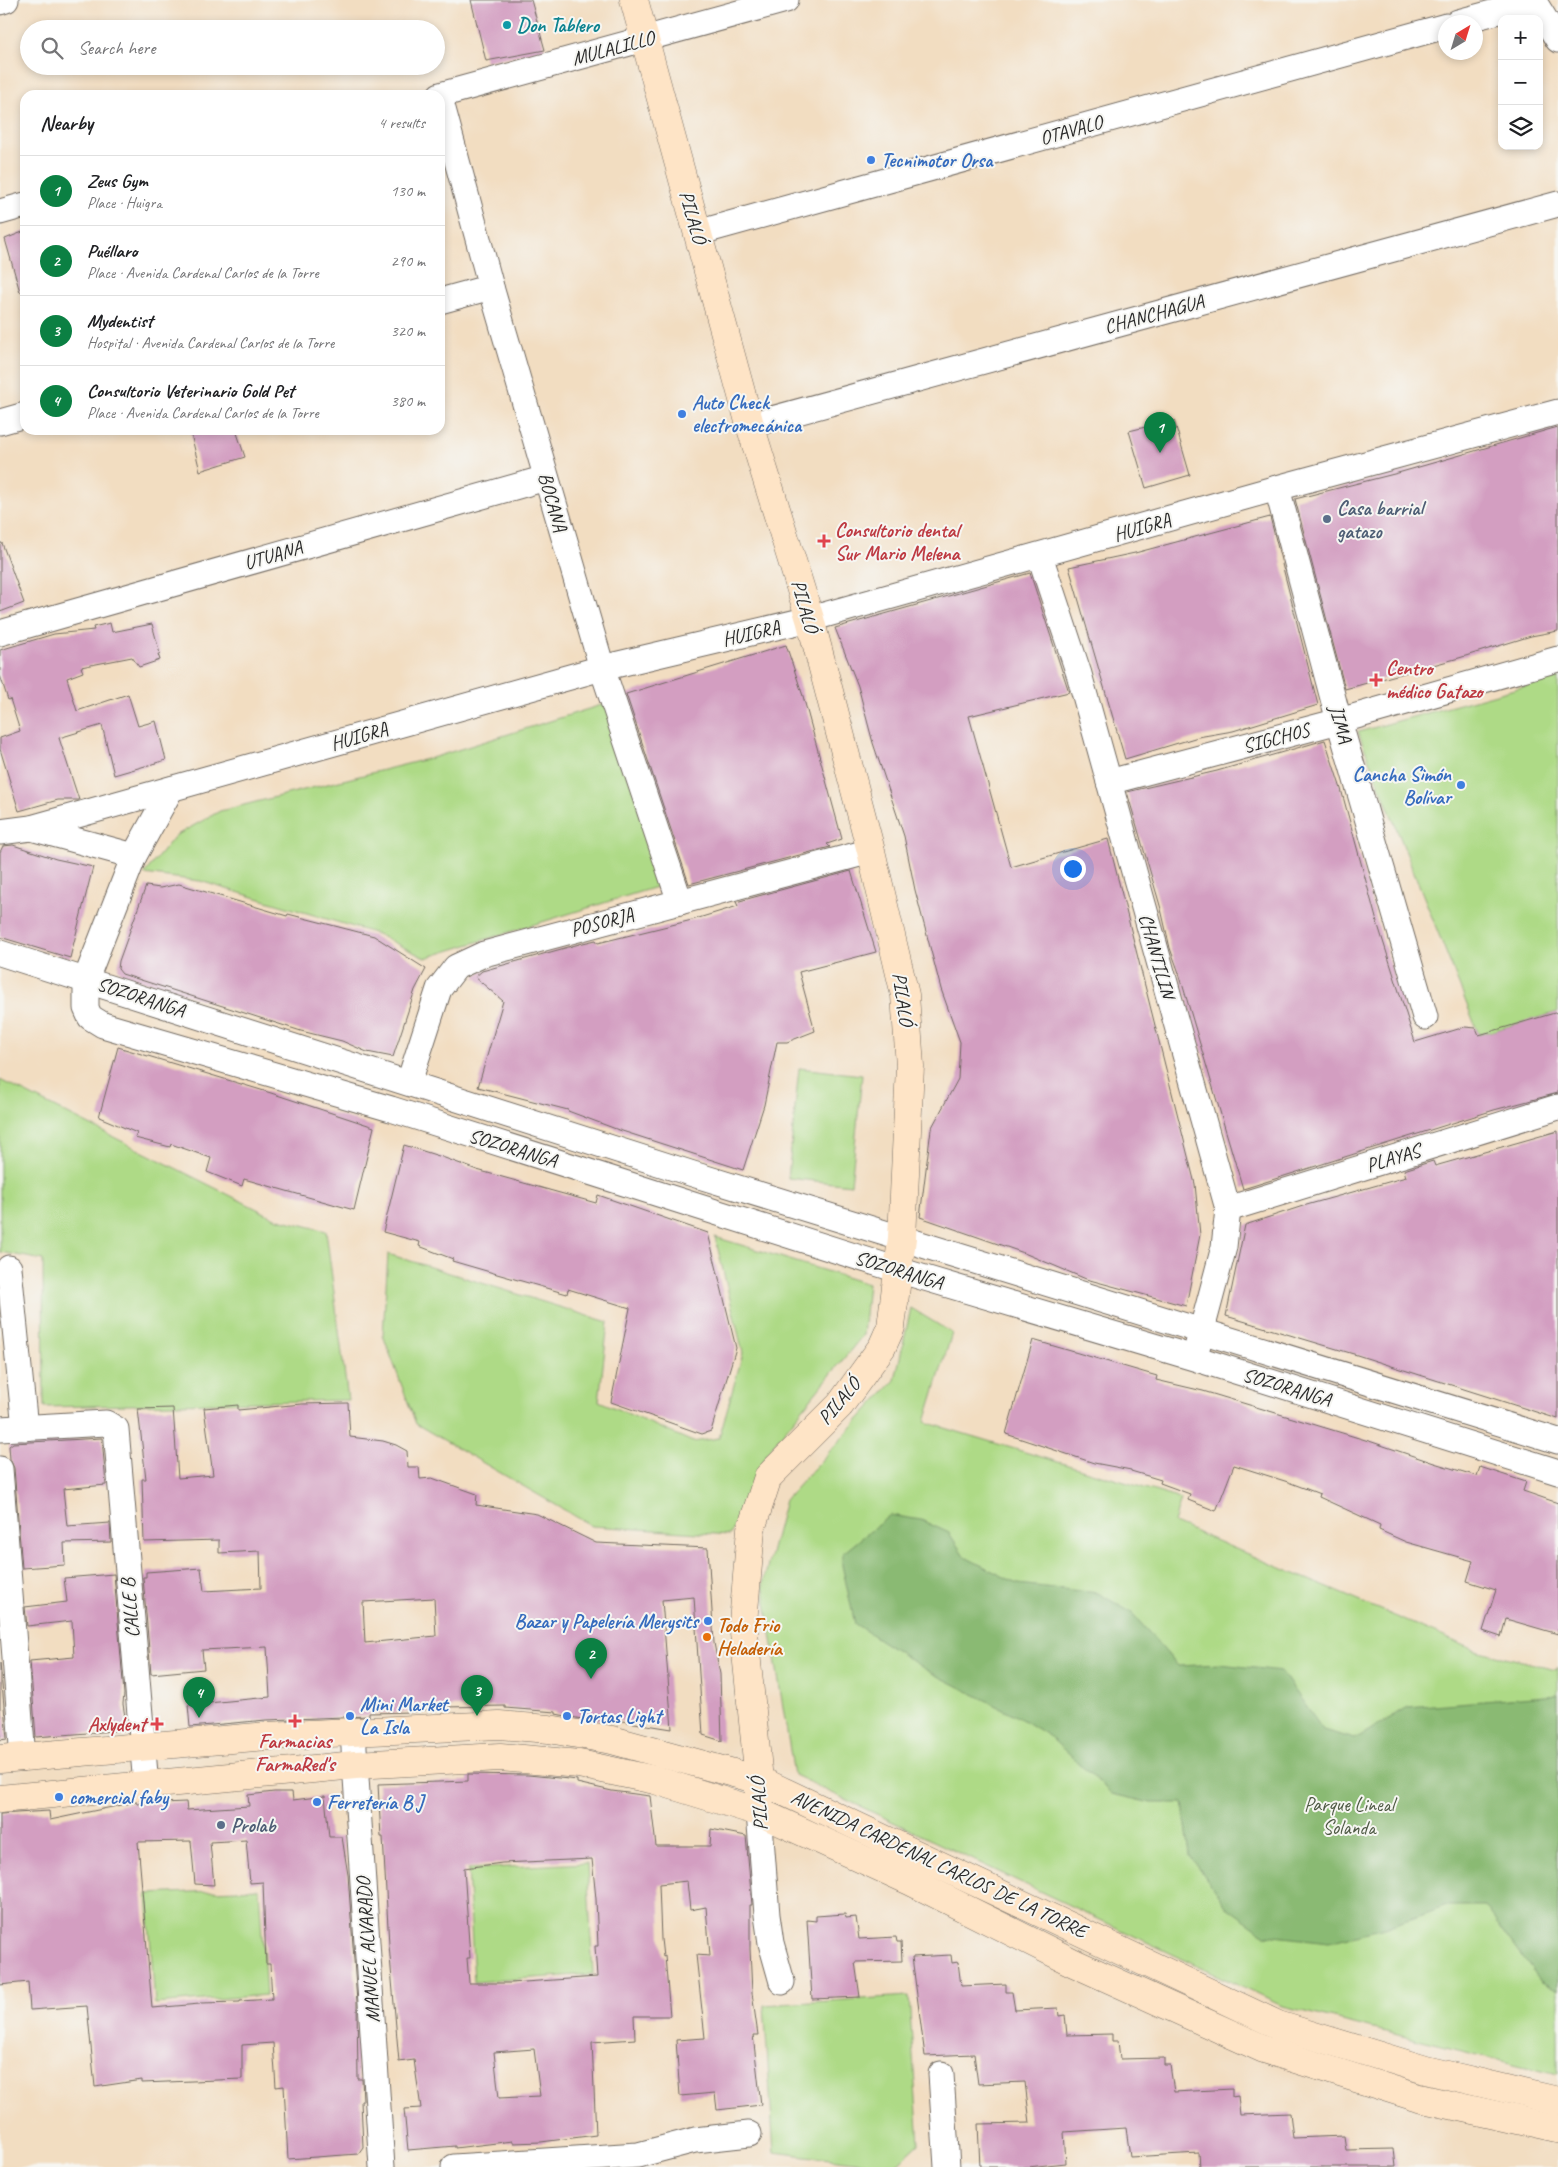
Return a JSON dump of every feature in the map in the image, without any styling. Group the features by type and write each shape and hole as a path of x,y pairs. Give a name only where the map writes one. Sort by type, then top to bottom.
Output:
{"street":[{"path":"0,2 6,0"},
{"name":"PILALÓ","path":"634,0 750,425 810,619 871,850 905,995 910,1066 902,1238 891,1327 882,1348 840,1405 768,1478 750,1528 743,1623 759,1780 759,1812 767,1915 771,1943 782,1982"},
{"name":"MULALILLO","path":"445,96 786,0"},
{"path":"1483,15 1533,1 1558,40"},
{"name":"OTAVALO","path":"697,234 1438,28"},
{"name":"BOCANA","path":"445,116 491,287 602,668 680,902"},
{"name":"CHANCHAGUA","path":"750,425 1558,204"},
{"path":"0,212 20,206"},
{"path":"445,300 491,287"},
{"name":"HUIGRA","path":"0,832 31,828 602,668 810,619 1277,488 1558,412"},
{"path":"0,422 20,417"},
{"name":"UTUANA","path":"0,633 546,478"},
{"name":"JIMA","path":"1277,488 1339,721 1425,1017"},
{"name":"CHANTILIN","path":"1040,556 1079,674 1228,1209 1224,1247 1194,1358"},
{"name":"SIGCHOS","path":"1109,782 1339,721 1558,659"},
{"path":"0,953 86,979 134,856 171,789"},
{"path":"31,828 134,856"},
{"name":"POSORJA","path":"409,1082 439,989 456,967 484,954 871,850"},
{"name":"SOZORANGA","path":"1558,1440 693,1174 86,979 86,1008 90,1017 103,1025 391,1109 898,1270 1194,1358 1558,1472"},
{"name":"PLAYAS","path":"1228,1209 1558,1107"},
{"path":"683,1202 693,1174"},
{"path":"0,1429 25,1428 9,1268"},
{"name":"CALLE B","path":"25,1428 106,1423 116,1429 146,1786"},
{"path":"0,1469 11,1758"},
{"name":"AVENIDA CARDENAL CARLOS DE LA TORRE","path":"11,1758 267,1736 499,1726 549,1730 612,1740 759,1780 1278,2025 1426,2070 1558,2101"},
{"name":"MANUEL ALVARADO","path":"353,1733 382,2167"},
{"name":"AVENIDA CARDENAL CARLOS DE LA TORRE","path":"0,1799 355,1765 500,1757 579,1764 655,1780 759,1812 910,1881 1074,1963 1264,2049 1419,2098 1558,2129"},
{"path":"941,2074 947,2167"},
{"path":"454,2167 638,2155 695,2140 749,2134"}],"green space":[{"path":"1558,677 1558,1012 1479,1035 1358,732"},
{"path":"611,702 669,883 425,958 377,934 200,881 144,874 175,836 220,811 435,757"},
{"path":"799,1068 862,1075 851,1185 788,1178"},
{"path":"0,1080 275,1218 326,1231 348,1400 44,1407 43,1260 0,1252"},
{"path":"715,1237 868,1284 863,1335 766,1454 730,1535 592,1526 416,1424 383,1335 388,1254 608,1322 599,1401 693,1442 719,1438 743,1353"},
{"name":"Parque Lineal Solanda","path":"911,1308 952,1333 925,1422 1181,1499 1174,1523 1475,1650 1556,1669 1558,1666 1558,2075 1282,2006 794,1775 763,1584 785,1500 895,1380"},
{"path":"890,1515 921,1520 949,1533 965,1557 1018,1584 1098,1593 1132,1613 1178,1666 1220,1664 1281,1671 1323,1730 1355,1739 1408,1707 1558,1695 1558,1991 1540,1981 1485,1906 1447,1906 1384,1928 1329,1942 1266,1935 1228,1908 1190,1856 1183,1803 1151,1803 1112,1794 1050,1737 1013,1714 928,1671 855,1624 842,1565 842,1554"},
{"path":"587,1863 593,1974 474,1982 468,1869"},
{"path":"259,1889 266,1995 155,2004 147,1894"},
{"path":"909,1996 919,2144 894,2167 774,2152 764,2005"}],"building":[{"name":"Don Tablero","path":"471,0 531,0 545,50 486,61"},
{"path":"20,233 20,292 5,239"},
{"path":"1174,420 1190,475 1146,488 1129,431"},
{"path":"1558,427 1558,631 1531,636 1345,689 1295,499 1398,473"},
{"path":"191,435 238,435 245,457 200,471"},
{"path":"1270,517 1318,705 1233,731 1198,737 1125,759 1069,567 1135,553"},
{"path":"0,543 2,543 24,603 0,612"},
{"path":"1030,573 1069,692 969,716 1011,867 1108,839 1195,1184 1200,1235 1186,1306 1086,1279 1024,1253 920,1217 931,1129 958,1079 960,1042 941,989 915,890 904,836 873,743 858,686 835,628"},
{"path":"110,623 112,632 152,624 160,660 139,667 132,657 81,667 83,672 67,678 77,711 128,694 138,726 156,721 166,760 114,775 102,725 59,738 79,800 58,800 19,811 0,749 0,738 20,731 0,675 0,650 54,634 94,630 93,627"},
{"path":"786,645 803,696 842,839 827,844 830,847 689,884 626,694"},
{"path":"1325,740 1341,789 1377,922 1415,1042 1465,1027 1476,1028 1479,1035 1558,1012 1558,1093 1494,1110 1243,1189 1170,948 1161,909 1127,792 1217,771"},
{"path":"13,845 56,859 93,867 70,958 0,937 0,852 3,846"},
{"path":"851,871 876,952 799,972 815,1031 787,1042 777,1042 764,1105 743,1170 616,1129 568,1110 478,1087 503,1001 475,977 482,971 583,943 596,940 598,943 692,920 738,906 736,902"},
{"path":"179,884 287,916 288,914 374,936 426,969 415,990 393,1057 367,1052 342,1041 301,1031 122,974 118,969 119,961 146,886 160,888"},
{"path":"118,1047 271,1093 374,1127 354,1210 244,1179 242,1186 207,1172 211,1158 171,1144 170,1147 135,1138 137,1133 99,1117"},
{"path":"1558,1131 1558,1419 1357,1355 1226,1316 1245,1225 1303,1206 1406,1177 1404,1170 1433,1161 1435,1166"},
{"path":"404,1145 477,1170 596,1203 598,1195 708,1233 736,1348 711,1431 702,1434 611,1402 630,1308 568,1289 567,1294 452,1261 453,1259 419,1246 420,1242 383,1232"},
{"path":"1033,1340 1157,1376 1156,1380 1203,1391 1477,1476 1480,1467 1526,1482 1523,1491 1558,1503 1558,1634 1506,1619 1501,1637 1483,1631 1496,1590 1467,1581 1473,1561 1406,1542 1379,1530 1380,1525 1319,1497 1320,1494 1288,1482 1234,1465 1216,1511 1188,1500 1190,1494 1160,1483 1161,1480 1131,1470 1094,1463 1006,1434"},
{"path":"348,1403 350,1437 383,1441 396,1445 407,1451 408,1467 419,1467 420,1479 432,1478 477,1494 476,1505 537,1514 596,1543 708,1548 714,1643 720,1674 722,1741 703,1735 694,1597 662,1600 672,1729 603,1718 602,1720 587,1720 556,1714 556,1712 505,1708 505,1706 442,1707 412,1712 369,1713 369,1716 266,1720 190,1727 188,1705 270,1697 267,1647 202,1650 204,1669 151,1674 143,1577 146,1577 146,1572 201,1568 204,1591 261,1588 260,1551 219,1553 219,1540 144,1542 142,1479 146,1479 138,1409 173,1408 178,1478 213,1475 204,1408 238,1405 238,1410 302,1404","holes":["434,1598 436,1636 365,1643 363,1602"]},
{"path":"102,1438 106,1485 63,1489 67,1526 110,1523 111,1542 64,1543 65,1565 22,1568 14,1468 10,1459 9,1446 13,1443"},
{"path":"114,1574 124,1694 123,1704 127,1730 36,1737 30,1661 74,1657 72,1621 27,1626 25,1607 67,1602 64,1578"},
{"path":"0,1663 7,1739 0,1740"},
{"path":"468,1774 528,1775 577,1780 577,1783 612,1791 650,1796 656,1846 710,1846 711,1829 746,1836 752,1905 750,1905 750,1949 752,1993 758,2035 753,2035 761,2105 717,2110 715,2093 680,2096 676,2040 705,2038 696,1955 710,1956 706,1907 690,1910 687,1881 659,1884 661,1939 663,1957 665,1956 670,2016 634,2016 635,2039 592,2042 596,2135 541,2142 513,2143 513,2141 455,2148 455,2146 408,2150 404,2109 421,2108 414,2060 399,2062 378,1784 468,1781","holes":["592,1859 598,1946 595,1946 597,1977 510,1983 469,1983 467,1958 470,1958 464,1868 502,1863","534,2049 540,2096 499,2098 494,2052"]},
{"path":"292,1792 293,1800 325,1796 329,1837 342,1837 348,1875 357,2002 358,2079 362,2079 363,2147 358,2154 288,2159 284,2086 276,2087 273,2043 242,2045 242,2079 142,2083 142,2080 95,2087 87,2006 30,2010 28,1982 0,1985 0,1814 49,1811 50,1820 136,1802 137,1804 186,1802 187,1810 249,1806 248,1795","holes":["246,1840 250,1883 263,1882 266,1964 270,1964 272,1999 152,2008 138,1842 191,1841 195,1884 214,1885 210,1842"]},
{"path":"845,1914 846,1918 856,1917 859,1939 896,1937 897,1942 901,1942 902,1961 855,1962 860,1997 812,1999 807,1920 816,1921 816,1916"},
{"path":"951,1955 952,1963 958,1962 961,1986 1006,1984 1006,1992 1012,1992 1015,2010 1058,2008 1059,2016 1065,2015 1067,2035 1112,2034 1112,2041 1118,2041 1120,2059 1164,2058 1164,2065 1170,2065 1174,2092 1232,2089 1232,2097 1238,2096 1240,2115 1290,2113 1293,2138 1344,2136 1346,2150 1394,2149 1396,2167 1200,2167 1199,2153 1130,2157 1126,2128 1064,2132 1066,2163 1028,2167 980,2167 978,2124 1030,2123 1025,2082 978,2084 974,2054 925,2056 912,1957"}],"place":[{"name":"Don Tablero","path":"507,25"},
{"name":"Tecnimotor Orsa","path":"871,160"},
{"name":"Auto Check electromecánica","path":"682,414"},
{"name":"Zeus Gym","path":"1160,453"},
{"name":"Casa barrial gatazo","path":"1327,519"},
{"name":"Consultorio dental Sur Mario Melena","path":"824,541"},
{"name":"Centro médico Gatazo","path":"1376,680"},
{"name":"Cancha Simón Bolívar","path":"1461,785"},
{"name":"Bazar y Papelería Merysits","path":"708,1621"},
{"name":"Todo Frio Heladería","path":"707,1637"},
{"name":"Puéllaro","path":"591,1679"},
{"name":"Mini Market La Isla","path":"350,1716"},
{"name":"Mydentist","path":"477,1716"},
{"name":"Tortas Light","path":"567,1716"},
{"name":"Consultorio Veterinario Gold Pet","path":"199,1718"},
{"name":"Farmacias FarmaRed's","path":"295,1721"},
{"name":"Axlydent","path":"157,1724"},
{"name":"comercial faby","path":"59,1797"},
{"name":"Ferretería B J","path":"317,1802"},
{"name":"Prolab","path":"221,1825"}]}
